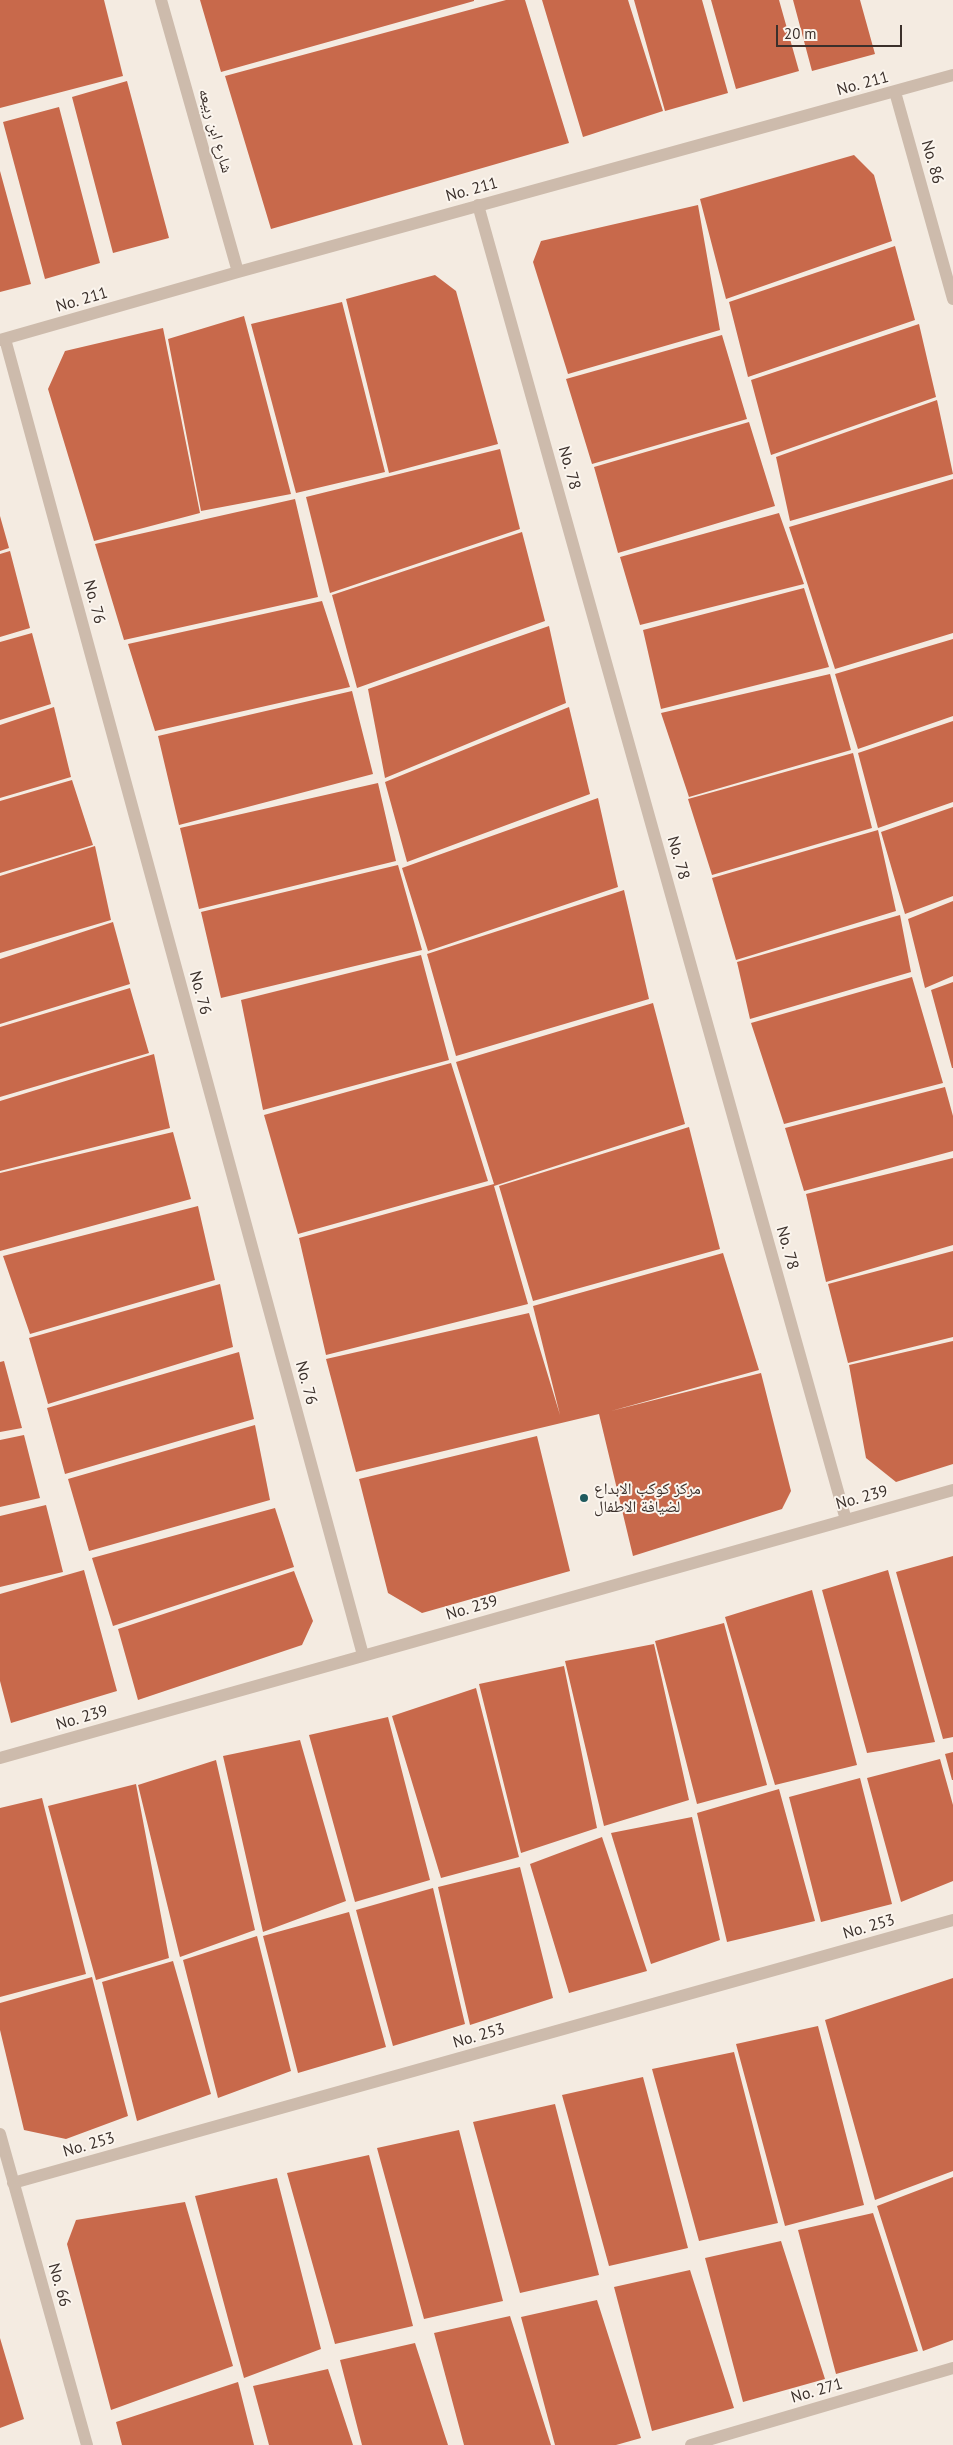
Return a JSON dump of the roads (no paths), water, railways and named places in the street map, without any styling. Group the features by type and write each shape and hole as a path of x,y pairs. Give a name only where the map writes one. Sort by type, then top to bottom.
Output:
{"street":[{"name":"شارع ابن ربيعه","path":"160,0 238,272"},
{"name":"No. 211","path":"3,339 478,205 953,75"},
{"name":"No. 86","path":"895,92 953,299"},
{"name":"No. 78","path":"478,205 846,1520"},
{"name":"No. 76","path":"3,339 363,1655"},
{"name":"No. 239","path":"0,1758 953,1490"},
{"name":"No. 253","path":"13,2183 953,1920"},
{"name":"No. 66","path":"0,2134 87,2445"},
{"name":"No. 271","path":"691,2445 953,2368"}],"place":[{"name":"مركز كوكب الابداع لضيافة الاطفال","path":"584,1498"}]}
